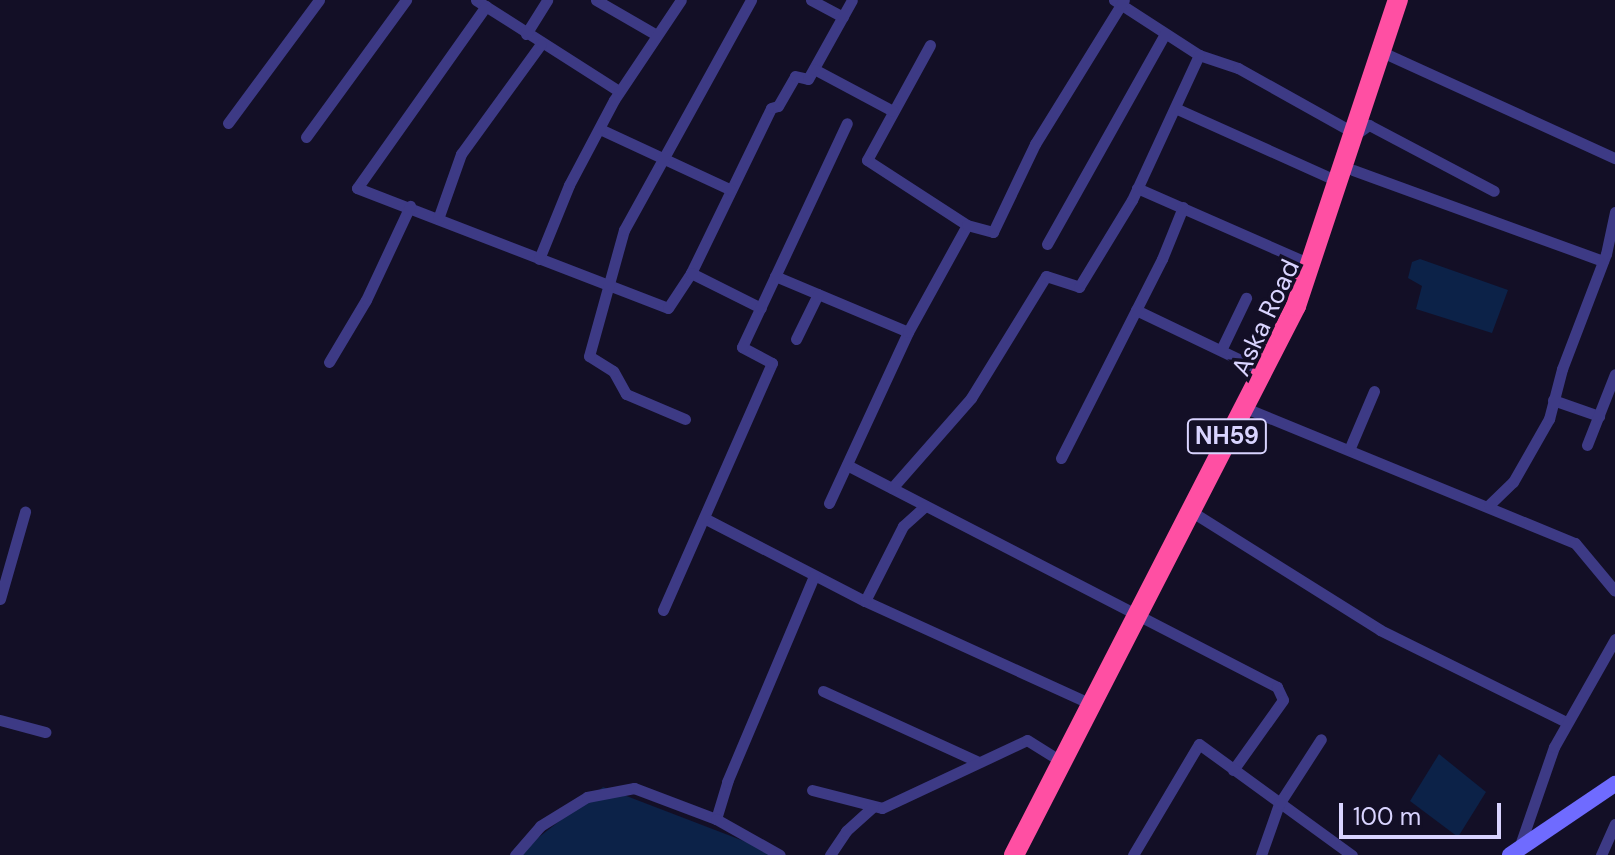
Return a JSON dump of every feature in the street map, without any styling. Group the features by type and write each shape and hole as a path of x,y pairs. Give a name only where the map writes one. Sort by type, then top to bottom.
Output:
{"highway":[{"name":"NH59","path":"1386,54 1398,0"},
{"name":"Aska Road","path":"1025,855 1141,616 1197,515 1247,408 1306,304 1386,54 1407,0"},
{"name":"NH59","path":"1014,855 1089,703 1141,616 1247,408 1261,370 1312,266 1347,176"}],"street":[{"path":"228,123 319,0"},
{"path":"306,137 406,0"},
{"path":"526,34 547,0"},
{"path":"596,0 655,34"},
{"path":"539,259 569,185 602,130 619,91 655,34 665,28 681,0"},
{"path":"685,419 626,394 613,371 589,356 624,230 667,160 751,0"},
{"path":"811,0 843,17"},
{"path":"619,91 481,3 357,188 668,308 691,273 771,108 778,106 795,76 808,79 852,0"},
{"path":"930,45 867,160 967,225 993,232 1035,144 1119,2 1199,55 1238,68 1494,191"},
{"path":"1047,244 1165,34"},
{"path":"438,219 461,154 541,44"},
{"path":"1386,54 1615,158"},
{"path":"892,488 971,398 1046,276 1079,287 1137,188 1199,55"},
{"path":"814,69 893,111"},
{"path":"1175,108 1347,176 1603,261"},
{"path":"663,610 772,363 742,347 847,123"},
{"path":"602,130 731,190"},
{"path":"1137,188 1312,266"},
{"path":"329,362 366,300 410,206"},
{"path":"1061,458 1136,310 1183,207"},
{"path":"1489,505 1513,482 1553,400 1603,261 1615,212"},
{"path":"829,503 908,332 967,225"},
{"path":"691,273 761,308"},
{"path":"775,276 908,332"},
{"path":"796,339 818,294"},
{"path":"1221,350 1246,298"},
{"path":"1136,310 1261,370"},
{"path":"1587,445 1615,374"},
{"path":"1349,450 1374,391"},
{"path":"1553,400 1599,416"},
{"path":"1247,408 1489,505 1575,543 1615,591"},
{"path":"847,465 1277,687 1283,695 1233,770"},
{"path":"865,601 903,526 925,506"},
{"path":"0,599 25,512"},
{"path":"1197,515 1380,630 1566,722"},
{"path":"704,518 865,601 1089,703"},
{"path":"716,819 732,768 814,576"},
{"path":"1515,851 1566,722 1615,639"},
{"path":"823,691 979,762"},
{"path":"0,720 45,732"},
{"path":"1261,855 1279,804 1321,739"},
{"path":"812,790 882,808 1027,740 1061,761"},
{"path":"1133,855 1199,744 1352,855"},
{"path":"1515,851 1615,784"},
{"path":"515,855 540,826 587,797 634,788 716,819 780,855"},
{"path":"830,855 846,831 873,807"},
{"path":"1601,855 1615,824"}],"water":[{"path":"1420,259 1508,290 1492,333 1416,309 1422,286 1408,278 1412,262"},
{"path":"1439,754 1486,792 1458,837 1410,801"},
{"path":"603,787 780,855 516,855"}]}
